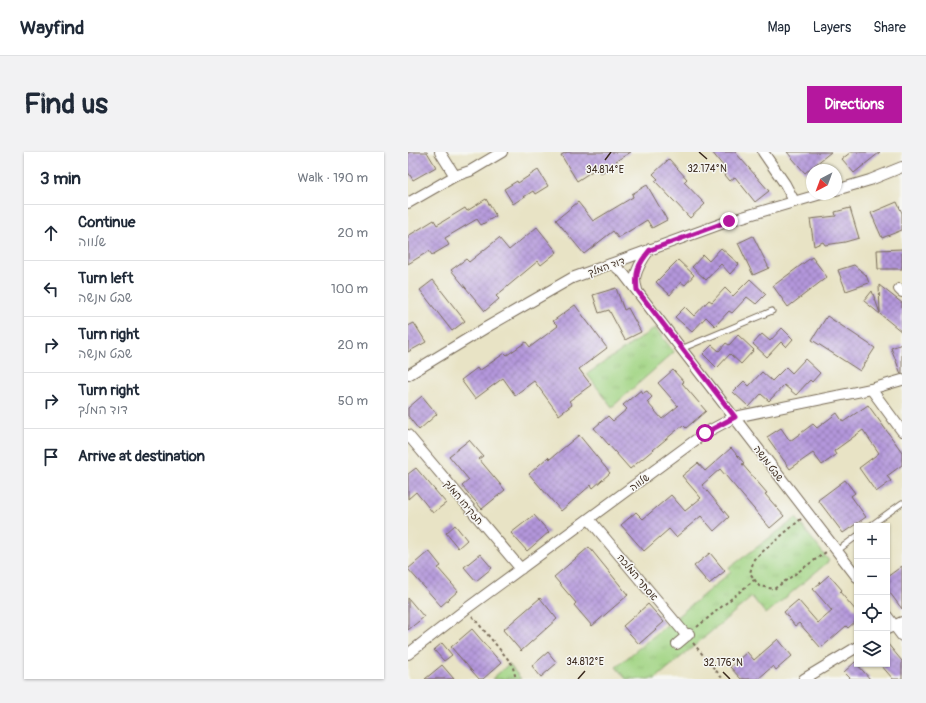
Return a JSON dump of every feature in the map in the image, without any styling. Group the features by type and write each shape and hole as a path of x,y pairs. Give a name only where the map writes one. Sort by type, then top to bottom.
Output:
{"street":[{"path":"440,152 455,176"},
{"path":"408,203 455,176 470,171 502,152"},
{"path":"763,152 785,184 794,201"},
{"path":"842,188 870,180 902,167"},
{"name":"דוד המלך","path":"408,375 572,278 729,221 806,198"},
{"path":"637,290 636,278 638,269 650,250"},
{"name":"שבט מנשה","path":"610,264 623,272 854,573"},
{"name":"שלווה","path":"408,654 466,609 705,433 735,417 871,389 902,380"},
{"path":"871,389 902,431"},
{"name":"חזקיהו המלך","path":"408,435 521,569"},
{"name":"אסתר המלכה","path":"589,519 688,635"},
{"path":"894,626 902,636"},
{"path":"677,644 688,635"},
{"path":"804,679 854,649"}],"lane":[{"path":"681,349 772,310"},
{"path":"874,523 902,502"},
{"path":"835,549 854,538"}],"path":[{"path":"808,513 754,559 750,573 754,580 759,586 774,589 835,549"},
{"path":"723,679 688,635 754,580"},
{"path":"466,609 512,664 516,679"}],"green space":[{"path":"655,328 674,352 612,407 587,374"},
{"path":"796,518 829,561 766,614 752,597 655,679 626,679 616,667 731,572 729,568"},
{"path":"509,664 521,679 492,679"}],"building":[{"path":"408,152 427,152 436,167 413,180 408,172"},
{"path":"567,152 631,152 616,161 618,163 601,173 597,168 577,181 561,155"},
{"path":"712,152 735,152 769,191 755,202 735,177 730,181 720,169 723,166"},
{"path":"787,152 831,152 816,164 806,164 805,173"},
{"path":"851,152 880,152 854,173 842,159"},
{"path":"669,159 687,179 684,182 705,204 690,218 655,181 658,179 653,174"},
{"path":"538,170 548,186 535,194 533,191 513,204 504,189 517,181 518,183"},
{"path":"647,185 667,220 652,228 647,220 618,238 613,231 584,254 556,220 578,202 593,221 633,197 632,194"},
{"path":"486,199 496,216 481,225 477,219 445,238 449,245 432,255 429,251 408,264 408,236 434,220 437,225 465,208 467,211"},
{"path":"897,202 902,213 902,230 882,238 871,213"},
{"path":"850,208 859,238 825,245 823,242 814,246 810,219 836,216 835,212"},
{"path":"537,227 557,252 541,265 538,261 496,296 499,299 485,311 451,270 466,259 469,262 499,238 509,250"},
{"path":"753,236 769,268 753,275 738,243"},
{"path":"721,248 739,264 730,274 721,264 706,280 692,267 703,255 709,261"},
{"path":"902,249 902,269 878,269 877,250"},
{"path":"812,257 827,277 788,307 773,286"},
{"path":"678,260 694,275 685,285 681,282 670,295 656,282"},
{"path":"854,265 866,275 869,283 846,291 838,270"},
{"path":"750,279 766,294 756,304 747,297 732,313 729,311 715,326 706,317 692,332 675,317 685,307 694,316 709,300 712,302 725,288 733,296"},
{"path":"433,280 465,321 452,331 420,290"},
{"path":"879,285 902,303 902,332 864,301 872,291 880,313"},
{"path":"616,288 624,310 628,308 641,332 625,340 609,310 599,313 593,295"},
{"path":"575,305 607,348 579,369 591,385 569,401 572,405 559,415 534,381 515,395 503,378 475,399 461,380 477,368 479,371 505,353 507,355 526,342 530,347 558,326 553,321"},
{"path":"827,316 875,348 860,371 812,340"},
{"path":"414,323 426,342 408,352 408,326"},
{"path":"782,328 793,339 786,347 781,342 767,357 753,344 762,334 770,341"},
{"path":"738,335 754,350 741,364 730,354 717,368 703,354 712,345 719,351 726,343 729,345"},
{"path":"902,344 902,374 901,374 891,348"},
{"path":"805,359 820,373 812,382 810,380 796,395 784,385 769,401 761,394 749,407 733,392 744,381 749,386 762,372 772,381 786,367 792,373"},
{"path":"673,370 706,411 686,428 683,425 630,469 594,428 608,416 613,421 627,409 623,405 641,390 643,393 647,391 652,397 647,402 662,419 678,406 658,383"},
{"path":"422,396 437,414 419,430 408,416 408,408"},
{"path":"868,405 902,452 902,465 887,476 891,481 876,492 859,468 879,453 863,430 834,451 836,455 822,465 813,453 790,469 767,437 781,428 790,441 813,424 817,428 837,413 843,422"},
{"path":"579,435 610,473 593,488 591,485 561,511 529,474 548,457 550,459"},
{"path":"469,440 483,456 479,459 505,490 482,509 462,486 469,480 449,456"},
{"path":"731,448 744,463 742,464 767,493 765,494 784,516 770,528 720,469 702,485 729,517 714,531 701,516 676,537 669,529 644,551 621,525 636,512 643,519 671,495 685,511 701,498 682,476 698,463 705,471"},
{"path":"416,468 446,503 433,513 416,492 408,499 408,474"},
{"path":"845,480 855,493 851,496 866,517 857,523 854,523 854,525 843,533 818,500"},
{"path":"534,515 549,532 527,551 511,533"},
{"path":"455,525 467,540 458,548 446,533"},
{"path":"589,547 628,595 592,626 574,605 576,603 554,577"},
{"path":"429,551 441,566 438,568 458,591 441,606 408,569"},
{"path":"710,553 725,571 709,584 694,566"},
{"path":"480,554 492,568 476,581 464,567"},
{"path":"902,566 902,609 890,593 890,575"},
{"path":"829,575 842,590 840,592 854,608 854,623 848,628 846,626 821,648 799,623 795,626 784,612 798,600 818,623 832,611 813,589"},
{"path":"408,598 424,617 408,630"},
{"path":"540,598 557,619 521,651 503,630"},
{"path":"648,604 664,622 639,644 623,626"},
{"path":"472,629 501,663 483,679 479,679 451,647"},
{"path":"778,639 792,656 776,670 773,666 758,679 741,679 730,667 747,652 754,660"},
{"path":"442,643 452,655 444,661 434,650"},
{"path":"890,647 902,661 902,679 893,679 883,667 890,667"},
{"path":"548,652 557,663 541,677 532,666"},
{"path":"854,663 854,667 859,667 870,679 851,679 844,672"},
{"path":"442,665 454,679 425,679"}],"route":[{"path":"705,433 735,417 681,349 637,290 636,278 638,269 650,250 729,221"}]}
